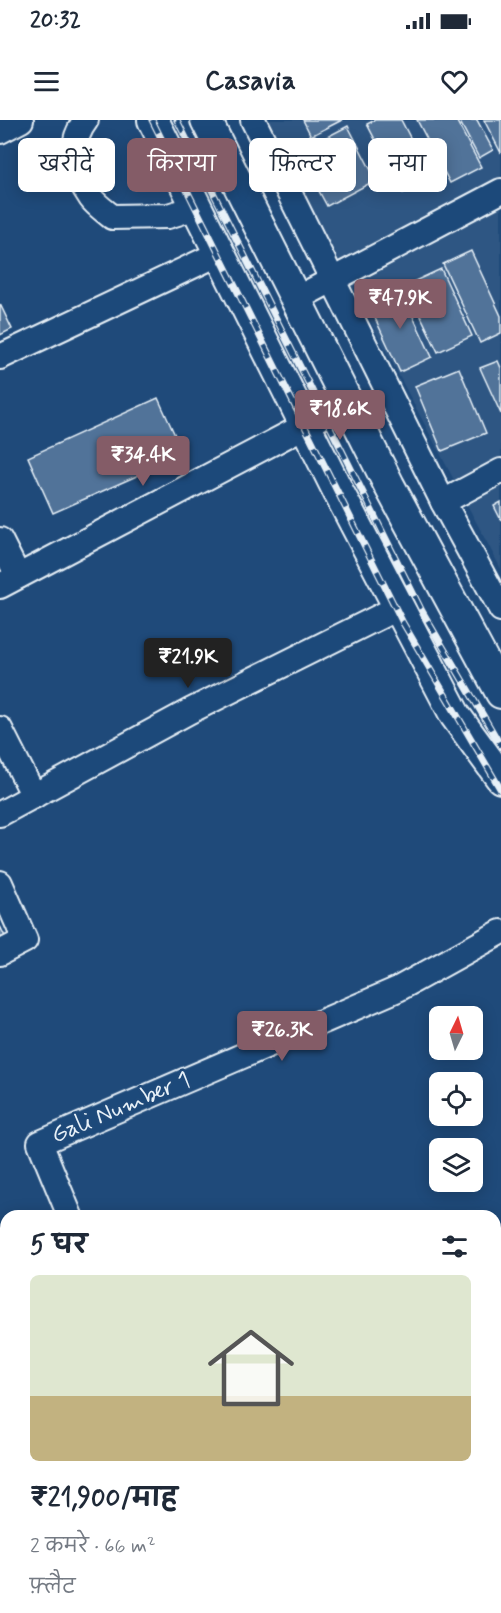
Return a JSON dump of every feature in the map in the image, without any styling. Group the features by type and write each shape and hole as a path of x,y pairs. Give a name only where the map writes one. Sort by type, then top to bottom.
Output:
{"main road":[{"path":"153,120 305,426 455,715 501,778"},
{"path":"206,120 348,403 499,683"}],"street":[{"path":"0,131 21,120"},
{"path":"86,120 78,129 72,156 91,199 112,217 168,216 197,207"},
{"path":"253,120 443,502 501,609"},
{"path":"296,299 501,191"},
{"path":"0,357 220,253"},
{"path":"0,540 9,581 348,403"},
{"path":"443,502 501,471"},
{"path":"0,814 190,711 399,607"},
{"path":"0,729 34,796"},
{"path":"0,883 25,940 0,953"},
{"name":"Gali Number 1","path":"68,1210 40,1143 398,988 501,932"}],"shaded area":[{"path":"264,120 501,120 501,569 302,192 356,192 356,138 274,138"}],"building":[{"path":"303,120 342,120 311,136"},
{"path":"375,120 401,120 410,138 374,138 367,124"},
{"path":"417,120 456,120 481,167 450,183 447,177 447,138 426,138"},
{"path":"459,120 477,120 493,150 479,158"},
{"path":"484,120 501,120 501,153"},
{"path":"348,126 354,138 325,138"},
{"path":"356,141 368,165 368,184 356,191"},
{"path":"319,192 353,192 327,206"},
{"path":"471,251 501,316 501,333 480,343 443,264"},
{"path":"441,269 472,336 438,352 406,285"},
{"path":"400,289 432,357 400,372 368,303"},
{"path":"0,304 12,329 0,335"},
{"path":"498,361 501,368 501,414 480,368"},
{"path":"459,368 486,433 442,451 415,386"},
{"path":"158,398 184,455 53,513 28,457"},
{"path":"501,502 501,520 494,506"},
{"path":"0,926 9,945 0,949"}],"railway":[{"path":"152,120 403,623 501,790"},
{"path":"177,120 422,611 501,746"}]}
